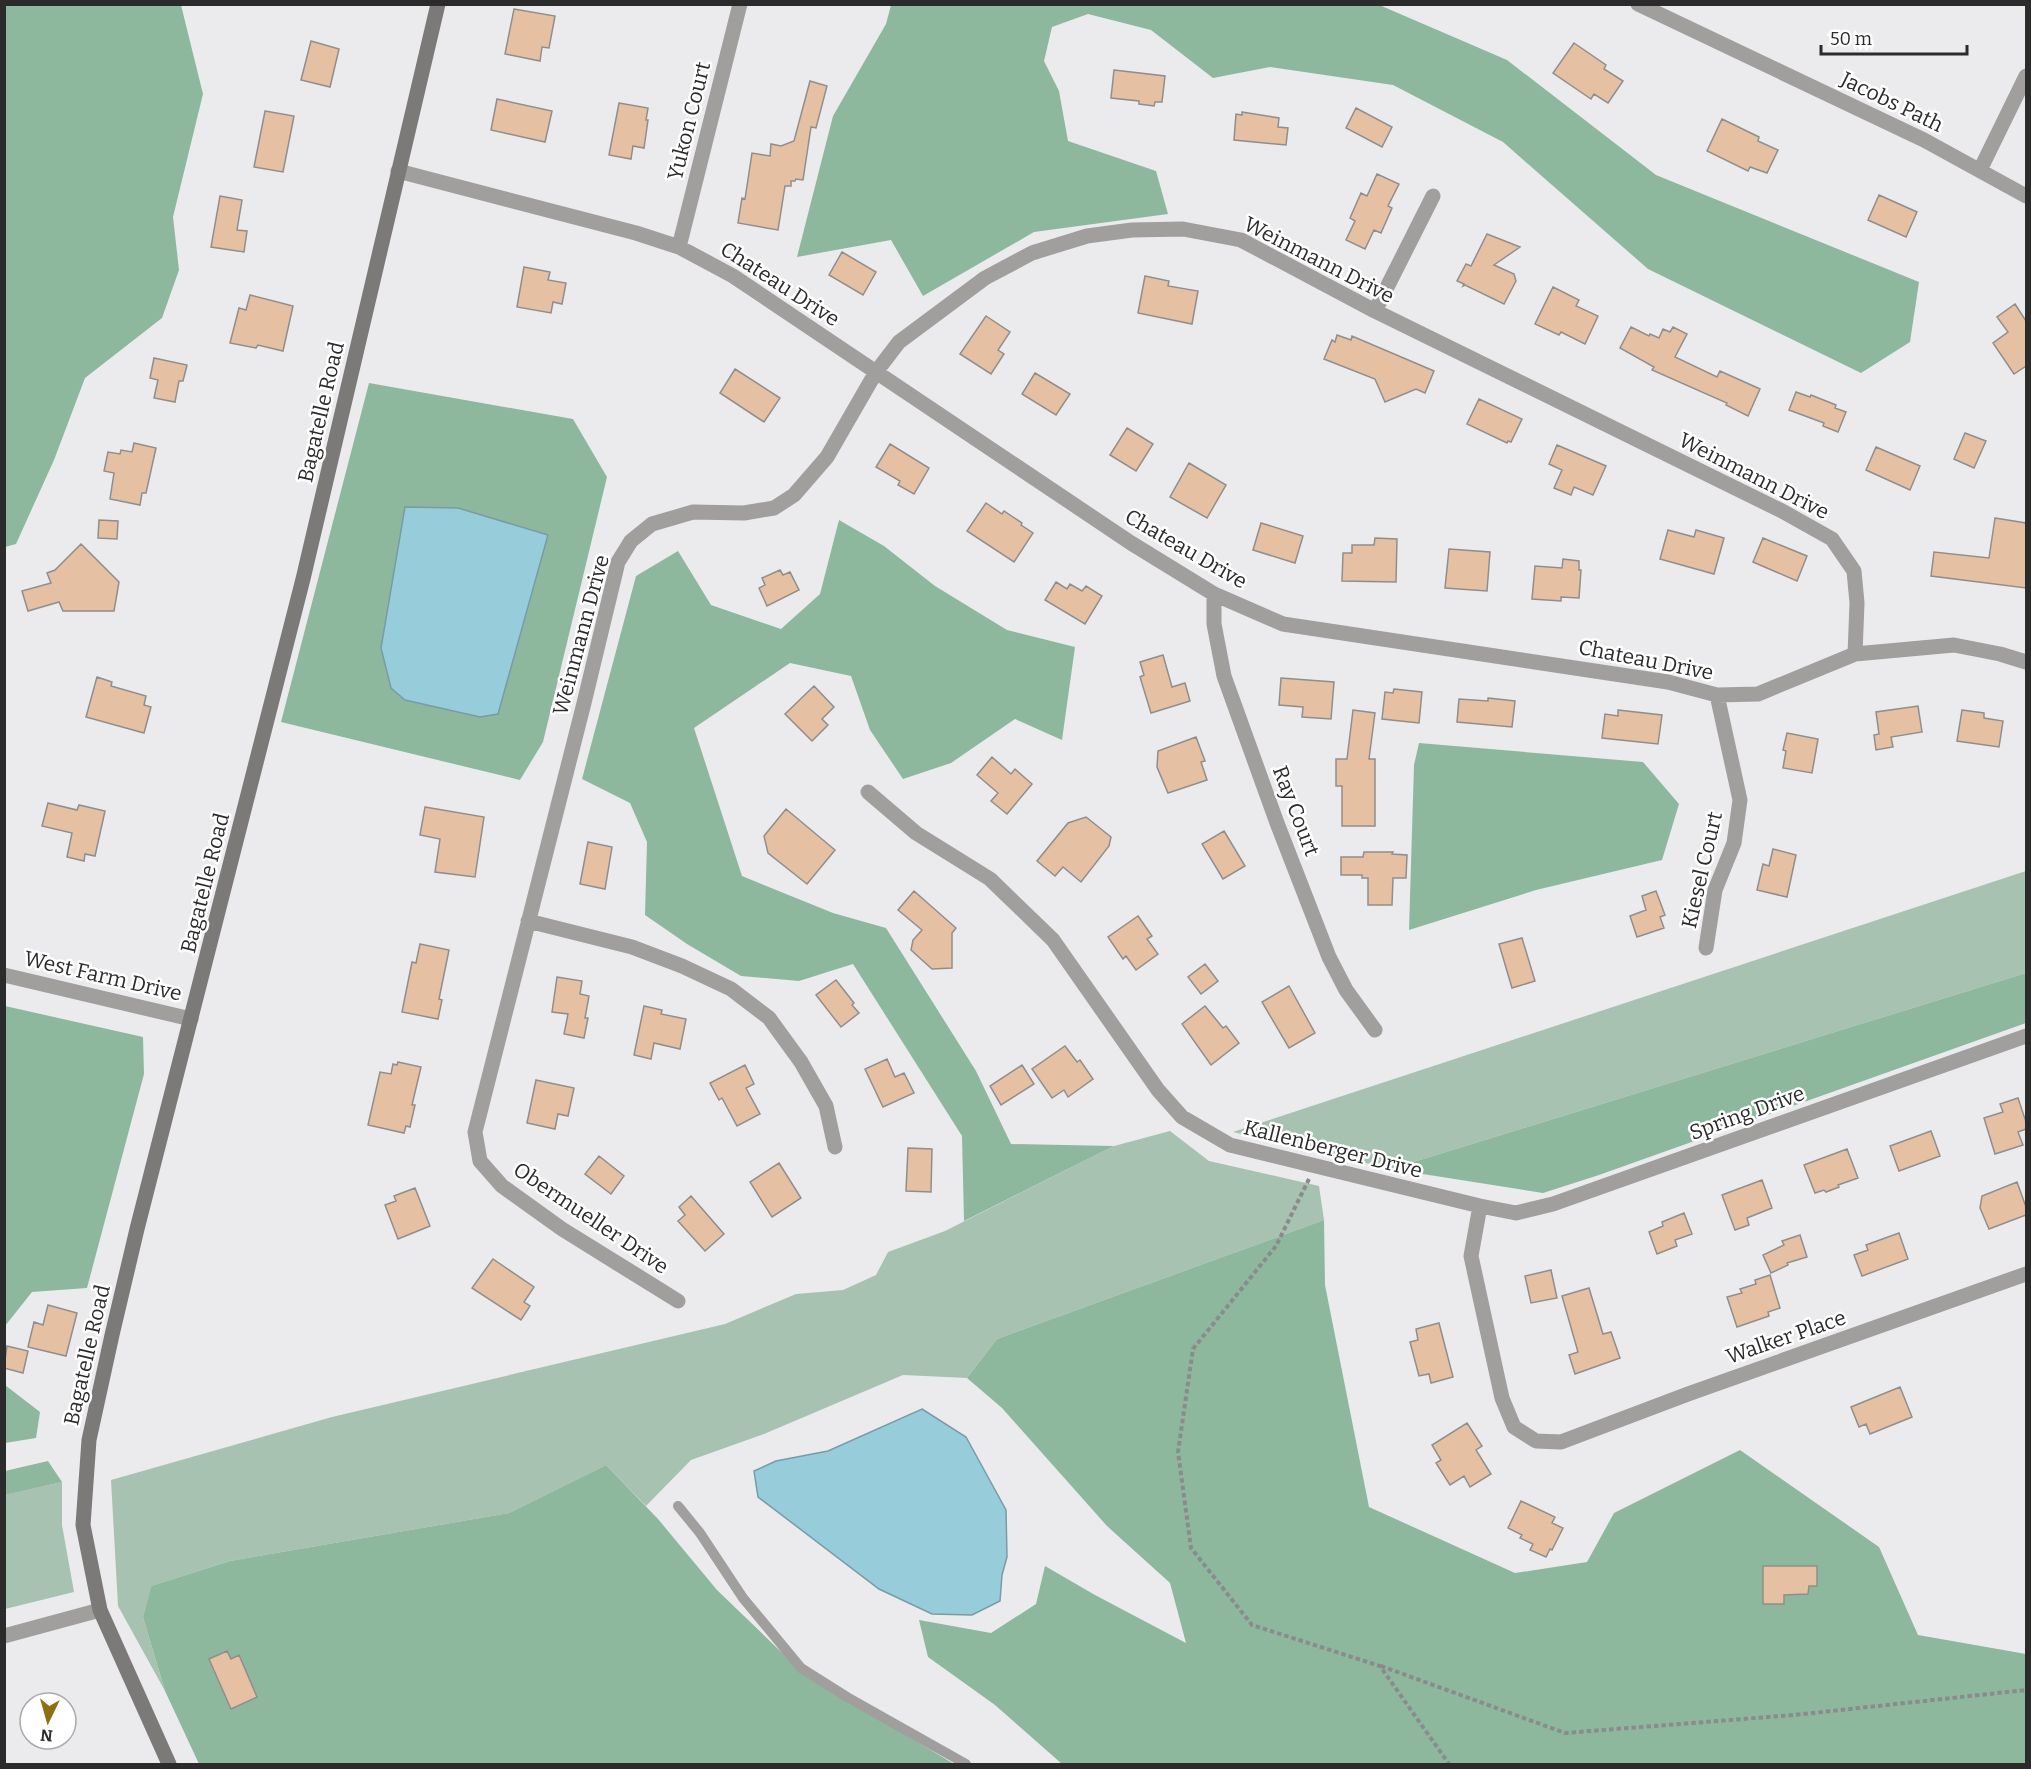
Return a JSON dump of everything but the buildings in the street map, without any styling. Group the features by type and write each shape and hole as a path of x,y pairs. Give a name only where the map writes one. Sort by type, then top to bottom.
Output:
{"street":[{"name":"Bagatelle Road","path":"169,1764 100,1610 83,1525 89,1440 111,1335 303,579 438,4"},
{"name":"Yukon Court","path":"679,247 740,4"},
{"name":"Jacobs Path","path":"1638,4 1924,140 2026,196"},
{"path":"1980,170 2026,75"},
{"name":"Chateau Drive","path":"398,171 636,233 679,247 733,276 1131,543 1214,594 1283,624 1668,682 1717,695 1758,694 1855,654 1954,645 2000,654 2026,662"},
{"path":"1375,311 1433,196"},
{"name":"Weinmann Drive","path":"475,1132 513,988 618,562 631,540 652,524 693,512 744,513 774,508 794,495 827,457 876,372 899,342 985,278 1032,253 1086,236 1132,230 1183,229 1241,240 1375,311 1782,511 1832,539 1854,571 1857,603 1855,654"},
{"name":"Ray Court","path":"1214,594 1214,624 1224,676 1277,823 1329,957 1346,990 1375,1030"},
{"name":"Kiesel Court","path":"1706,948 1715,890 1734,843 1740,800 1717,695"},
{"name":"Kallenberger Drive","path":"868,792 916,833 990,879 1053,940 1158,1090 1182,1117 1230,1146 1480,1206"},
{"path":"528,921 632,947 682,966 730,989 769,1018 801,1062 825,1106 835,1147"},
{"name":"West Farm Drive","path":"4,975 191,1019"},
{"name":"Spring Drive","path":"1480,1206 1516,1213 1553,1204 2026,1036"},
{"name":"Obermueller Drive","path":"475,1132 480,1161 502,1186 562,1229 678,1301"},
{"name":"Walker Place","path":"1480,1206 1472,1256 1502,1398 1514,1427 1536,1441 1561,1442 2026,1274"},
{"path":"4,1636 100,1610"}],"lane":[{"path":"678,1506 700,1533 743,1598 801,1668 878,1715 966,1764"}],"path":[{"path":"1316,1166 1276,1246 1193,1349 1178,1452 1191,1548 1252,1625 1380,1666 1565,1733 1794,1715 2026,1690"},
{"path":"1380,1666 1449,1764"}],"green space":[{"path":"5,4 181,5 203,94 173,217 179,270 162,318 85,378 54,460 16,544 5,547"},
{"path":"1377,4 1507,60 1656,175 1919,282 1910,342 1861,373 1648,269 1503,142 1393,85 1270,67 1213,78 1151,30 1088,14 1052,27 1044,61 1059,91 1068,141 1156,171 1168,214 1034,232 923,296 891,240 797,257 833,116 886,24 891,5"},
{"path":"369,383 573,419 607,477 543,742 520,780 281,722","holes":["391,688 480,717 405,700"]},
{"path":"839,520 884,546 935,586 1007,630 1075,647 1062,740 1015,719 951,763 903,779 870,730 851,676 790,663 694,728 742,876 833,913 886,928 976,1071 1011,1144 1114,1146 964,1221 962,1136 853,964 799,981 741,976 687,944 645,915 647,842 630,803 582,779 636,576 678,551 711,605 781,629 820,594"},
{"path":"1419,743 1643,762 1679,804 1662,860 1536,890 1409,930 1414,765"},
{"path":"2026,871 2026,973 1391,1169 1233,1132"},
{"path":"2026,973 2026,1023 1543,1193 1391,1169"},
{"path":"5,1006 143,1037 144,1074 87,1288 32,1292 5,1326"},
{"path":"1170,1131 1209,1161 1319,1186 1324,1220 997,1339 967,1378 903,1375 764,1434 691,1460 646,1506 606,1465 509,1513 230,1561 151,1586 143,1617 165,1691 118,1606 111,1480 332,1417 725,1324 796,1294 843,1290 876,1275 888,1252 945,1231 1114,1146"},
{"path":"1324,1220 1325,1285 1369,1507 1515,1573 1587,1562 1614,1513 1740,1450 1879,1547 1918,1635 2026,1654 2026,1764 1062,1764 995,1705 928,1657 919,1620 991,1633 1036,1604 1045,1566 1186,1643 1170,1583 1107,1526 1002,1408 967,1378 997,1339"},
{"path":"5,1385 40,1412 36,1438 5,1443"},
{"path":"48,1461 62,1482 5,1495 5,1471"},
{"path":"606,1465 658,1519 717,1590 802,1672 954,1764 199,1764 165,1691 143,1617 151,1586 230,1561 509,1513"},
{"path":"62,1482 62,1525 74,1592 5,1609 4,1495"}],"water":[{"path":"405,507 458,508 548,535 498,714 480,717 405,700 391,688 381,648"},
{"path":"922,1409 966,1437 1006,1510 1007,1557 1002,1575 1000,1601 972,1615 932,1614 879,1589 758,1497 754,1471 776,1461 828,1451"}]}
